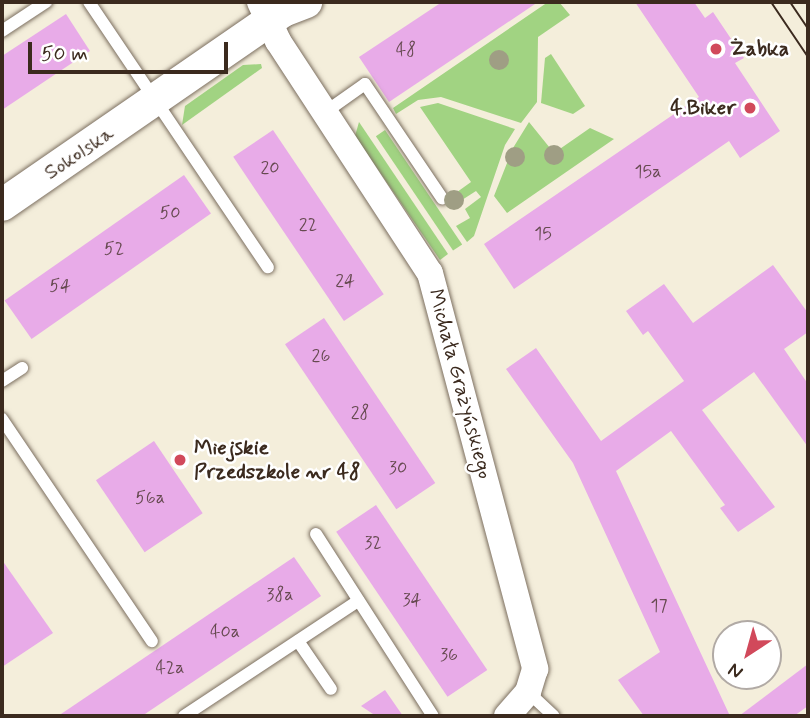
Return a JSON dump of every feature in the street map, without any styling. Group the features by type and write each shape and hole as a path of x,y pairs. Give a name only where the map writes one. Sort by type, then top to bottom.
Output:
{"street":[{"name":"Sokolska","path":"2,205 155,100 281,8"},
{"name":"Michała Grażyńskiego","path":"281,8 324,113 430,273 536,669 528,692"},
{"path":"507,716 528,692"}],"lane":[{"path":"2,32 46,2"},
{"path":"89,2 268,267"},
{"path":"324,113 365,84 442,198"},
{"path":"2,381 22,368"},
{"path":"2,419 152,641"},
{"path":"316,534 433,716"},
{"path":"184,716 358,601"},
{"path":"298,641 331,689"},
{"path":"528,692 554,716"}],"green space":[{"path":"548,2 559,2 570,15 538,37 537,102 521,123 441,97 418,100 396,114 393,108"},
{"path":"551,54 585,106 573,114 541,103 545,58"},
{"path":"261,64 262,68 182,125 185,106 243,65"},
{"path":"438,103 515,129 505,145 474,236 467,242 456,226 470,218 465,209 481,197 476,191 451,207 446,200 471,182 420,107"},
{"path":"359,122 448,254 440,260 355,136"},
{"path":"529,122 554,153 590,128 614,139 507,213 494,196 513,148"},
{"path":"385,130 462,244 453,251 376,136"}],"building":[{"path":"442,2 538,2 389,102 359,57"},
{"path":"635,2 694,2 705,18 713,12 744,58 735,63 780,131 740,158 729,141 514,289 484,244 699,97"},
{"path":"66,14 90,51 2,110 2,56"},
{"path":"273,130 384,294 344,321 233,157"},
{"path":"184,175 211,214 32,339 5,301"},
{"path":"773,265 808,313 808,332 784,349 808,384 808,447 754,372 702,410 775,507 738,532 720,508 725,505 671,431 616,471 712,677 712,690 718,690 730,716 644,716 618,680 660,652 573,463 506,369 536,348 601,441 684,381 648,331 643,335 626,311 664,284 693,323"},
{"path":"324,318 435,483 396,509 285,344"},
{"path":"154,441 203,513 145,552 96,480"},
{"path":"376,505 487,670 447,697 336,532"},
{"path":"294,557 321,596 142,716 58,716"},
{"path":"2,560 53,633 2,667"},
{"path":"808,664 808,706 794,716 739,716 774,690 782,690 782,684"},
{"path":"385,690 403,716 376,716 361,706"}],"tram line":[{"path":"771,2 808,57"},
{"path":"790,2 808,29"}],"place":[{"name":"Żabka","path":"716,49"},
{"name":"4.Biker","path":"750,108"},
{"name":"Miejskie Przedszkole nr 48","path":"180,460"}]}
